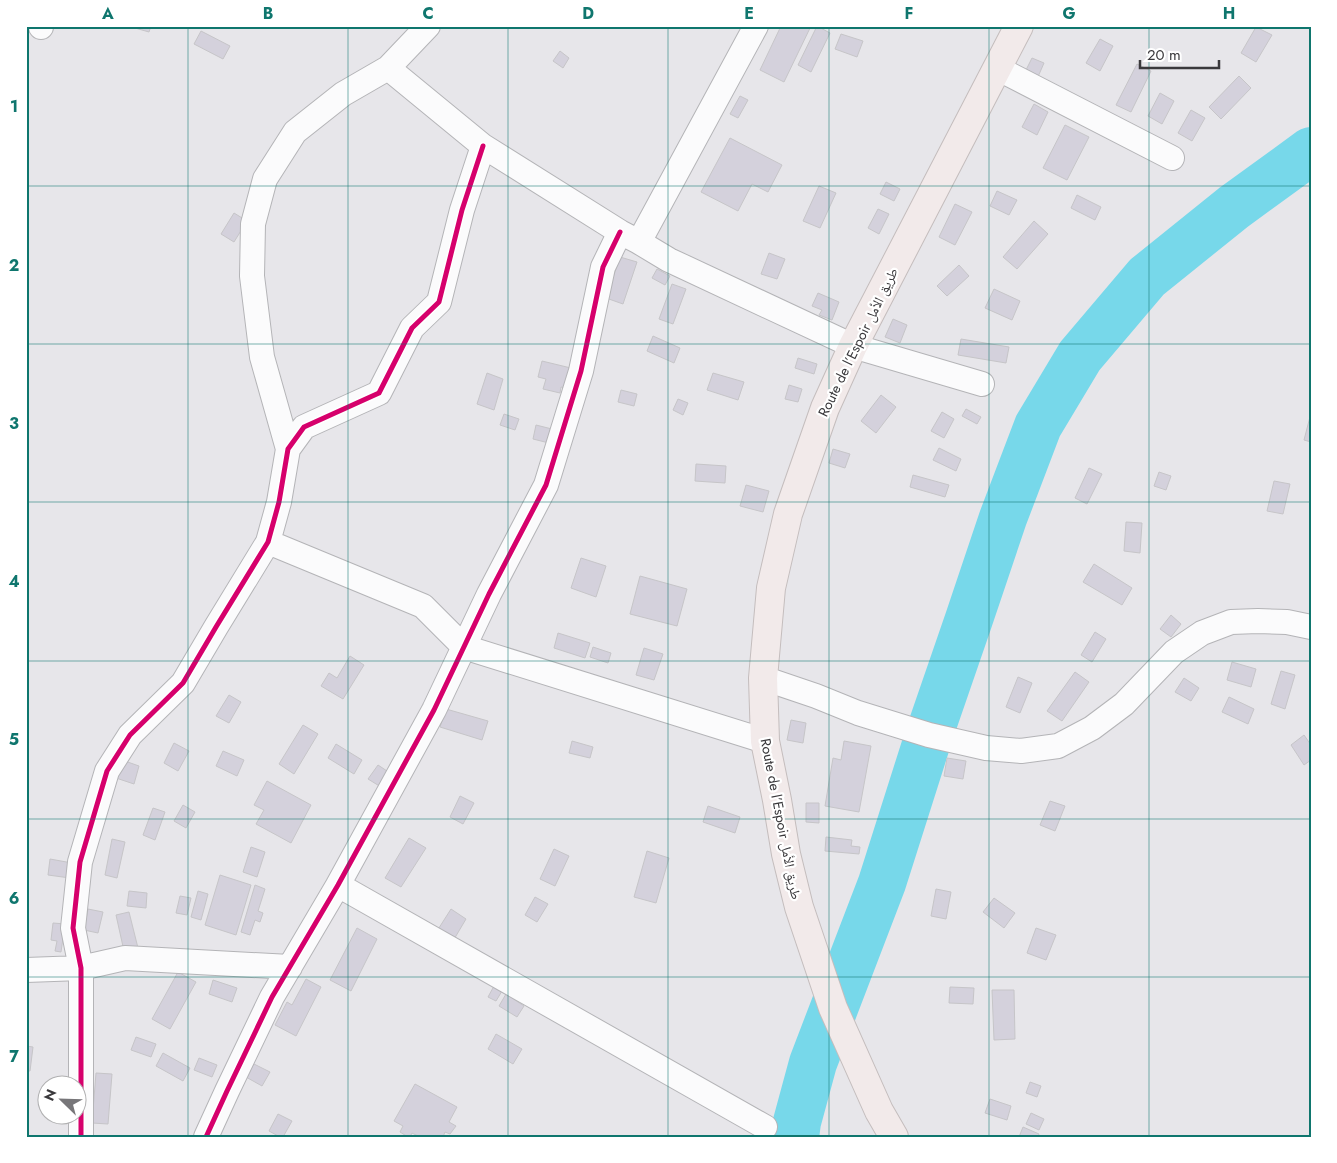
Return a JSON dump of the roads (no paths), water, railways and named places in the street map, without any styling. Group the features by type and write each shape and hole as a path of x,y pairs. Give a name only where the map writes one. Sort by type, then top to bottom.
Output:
{"highway":[{"name":"Route de l’Espoir طريق الأمل","path":"894,1137 879,1110 833,1008 799,907 786,854 765,741 763,678 771,588 788,514 825,408 853,346 1019,26"}],"street":[{"path":"81,1137 81,968 73,928 80,862 107,772 130,735 183,683 268,542 280,502 288,450 262,357 252,276 253,224 265,179 295,132 343,94 388,68 428,26"},
{"path":"206,1137 272,997 338,886 434,710 489,594 546,485 581,371 603,267 630,237 756,26"},
{"path":"388,68 484,146 669,260 853,346 982,384"},
{"path":"997,68 1172,158"},
{"path":"288,450 304,427 379,393 412,328 439,302 462,210 484,146"},
{"path":"268,542 423,606 464,646 765,741"},
{"path":"763,678 858,713 929,735 986,748 1021,751 1058,746 1092,728 1124,704 1174,652 1202,633 1231,622 1287,622 1311,627"},
{"path":"338,886 765,1127"},
{"path":"26,970 81,968 125,958 290,966"}],"waterway":[{"path":"795,1137 797,1122 813,1063 882,883 929,735 1003,518 1038,426 1080,356 1147,277 1234,207 1311,151"}]}
